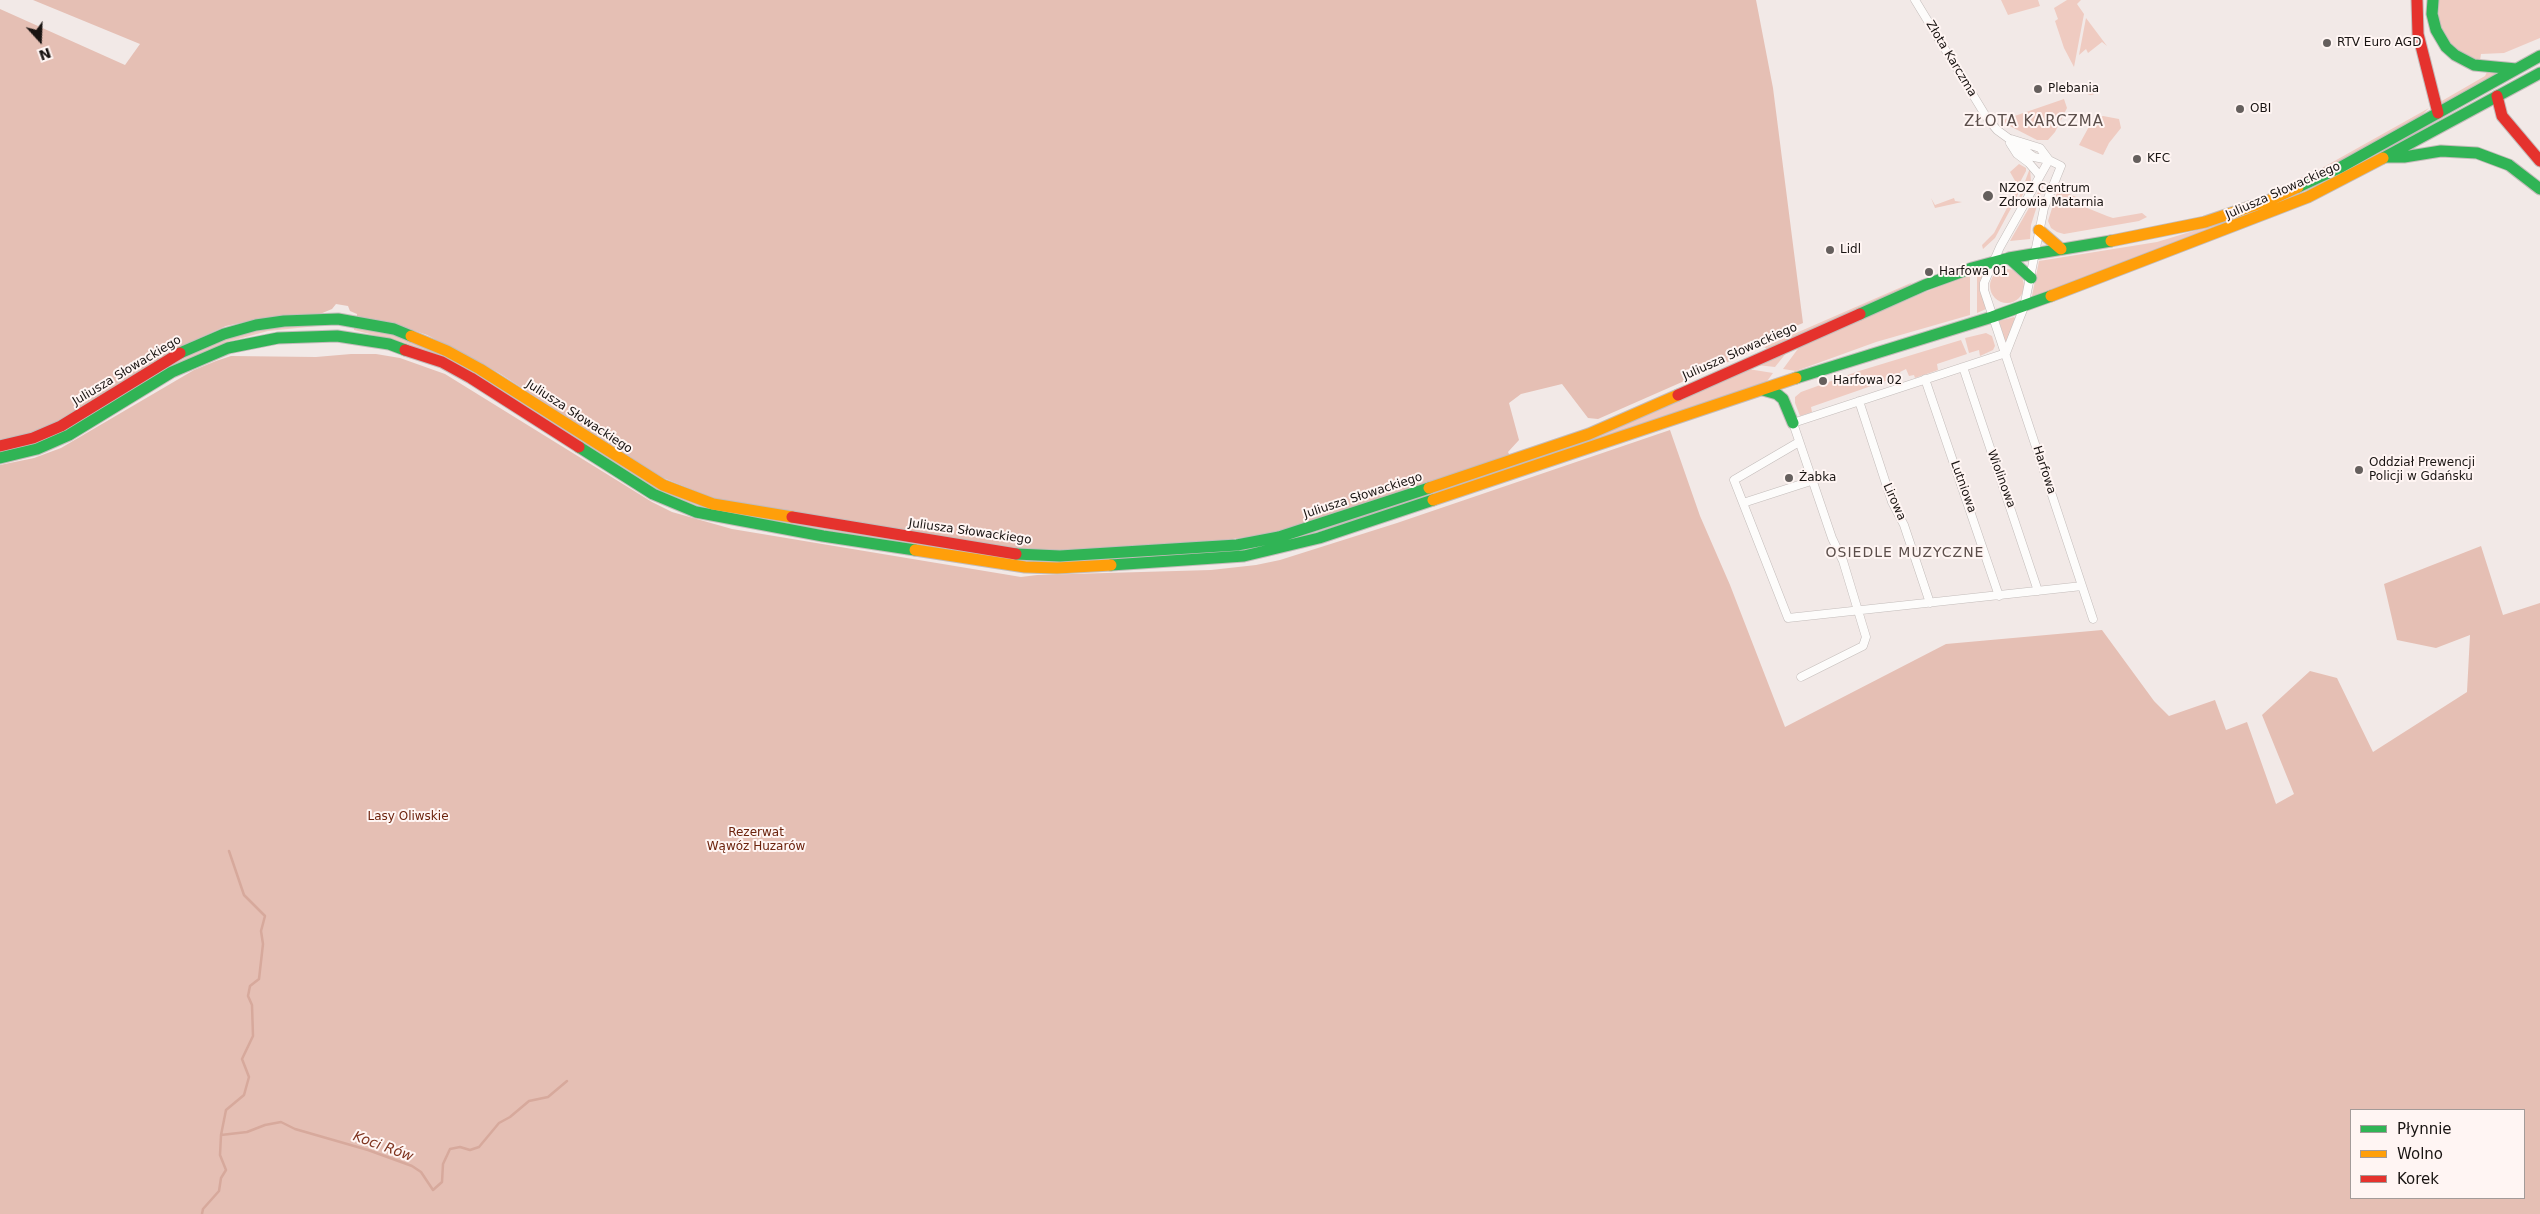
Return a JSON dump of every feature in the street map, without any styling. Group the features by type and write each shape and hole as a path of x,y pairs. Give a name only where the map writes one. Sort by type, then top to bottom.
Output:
{"main road":[{"path":"2417,0 2418,34 2438,113"},
{"path":"2433,0 2432,14 2436,30 2446,47 2455,55 2474,65 2516,69"},
{"name":"Juliusza Słowackiego","path":"2009,258 2142,236 2238,212 2310,183 2540,56"},
{"name":"Juliusza Słowackiego","path":"2024,307 2259,218 2316,193 2540,73"},
{"path":"2497,96 2502,116 2540,161"},
{"path":"2386,157 2404,158 2441,151 2477,154 2509,165 2540,189"},
{"path":"2039,230 2061,249"},
{"path":"1994,261 2009,258 2031,278"},
{"name":"Juliusza Słowackiego","path":"0,446 26,440 54,430 181,353 224,334 256,325 284,321 338,319 394,329 447,351 480,369 640,472 688,496 742,510 1025,555 1216,547 1279,537 1589,434 1933,282 1994,261"},
{"path":"1992,318 2024,307"},
{"name":"Juliusza Słowackiego","path":"0,458 37,449 69,435 172,372 228,348 278,338 337,336 389,344 442,362 471,378 653,494 674,504 724,518 866,543 1025,567 1066,567 1244,556 1278,550 1319,538 1862,356 1992,318"},
{"path":"1762,390 1777,394 1783,399 1793,423"}],"street":[{"name":"Złota Karczma","path":"1915,0 1987,118 2007,138 2017,154 2029,163 2040,176"},
{"name":"Złota Karczma","path":"2007,138 2040,148 2049,160 2060,166 2052,184 2039,230 2031,278"},
{"path":"1992,318 1984,290 1984,282 2049,160"},
{"path":"1801,677 1863,646 1866,637 1843,561 1832,538 1793,423 2006,353 2024,307 2031,278"},
{"name":"Harfowa","path":"1992,318 2006,353 2093,619"},
{"name":"Wiolinowa","path":"1963,367 2038,591"},
{"name":"Lutniowa","path":"1925,379 1999,596"},
{"name":"Lirowa","path":"1859,401 1892,502 1904,526 1930,604"},
{"path":"1799,442 1734,480 1788,618 2082,586"},
{"path":"1743,503 1811,480"}],"shaded area":[{"path":"2001,0 2038,0 2040,6 2008,15"},
{"path":"2067,0 2081,0 2077,4 2084,14 2074,67 2064,48 2055,21 2058,19 2054,8"},
{"path":"2438,0 2540,0 2540,38 2504,53 2481,54 2480,61 2454,48 2439,25"},
{"path":"2086,18 2107,46 2102,42 2088,53 2086,49 2079,55"},
{"path":"2487,72 2497,73 2441,105 2440,102 2485,76"},
{"path":"2089,83 2093,83 2097,89 2093,95 2089,95 2085,91 2085,87"},
{"path":"2064,99 2067,108 2055,132 2048,140 2037,140 2000,121"},
{"path":"2429,108 2421,116 2329,168 2268,193 2322,168"},
{"path":"2103,116 2119,119 2121,128 2109,143 2103,155 2079,145 2092,121"},
{"path":"2019,164 2026,168 2026,171 2018,186 2010,172"},
{"path":"2030,168 2031,181 2019,201 2018,200"},
{"path":"2045,180 2031,225 2030,239 2010,241"},
{"path":"2015,184 2019,191 2016,199 1995,238 1983,249 1982,245 1994,233 2014,194 2010,186"},
{"path":"2058,189 2076,197 2075,203 2113,218 2142,213 2147,217 2139,221 2064,234 2057,232 2051,228 2048,221"},
{"path":"1931,198 1935,205 1954,198 1955,201 1962,202 1935,208"},
{"path":"2223,222 2225,225 2033,298 2032,296 2039,261 2157,242"},
{"path":"2007,269 2014,270 2019,274 2023,279 2023,293 2019,298 2014,302 2007,303 2000,302 1995,298 1991,293 1990,286 1991,279 1995,274 2000,270"},
{"path":"1984,270 1980,288 1986,309 1977,313 1977,271"},
{"path":"1970,273 1970,315 1876,342 1796,371 1783,369 1800,346"},
{"path":"1913,282 1903,289 1767,349 1764,347"},
{"path":"2015,318 2006,345 1999,321"},
{"path":"327,325 268,331 227,342 85,422 0,451 212,344 253,331 281,326"},
{"path":"354,326 394,335 445,355 664,491 690,502 767,519 961,551 870,538 706,509 653,488 405,343 354,330"},
{"path":"1986,333 1992,336 1995,346 1993,350 1980,356 1979,350 1969,353 1965,338"},
{"path":"1961,340 1967,354 1937,364 1938,370 1915,378 1914,375 1909,376 1906,369 1900,372 1902,379 1897,377 1811,407 1812,412 1800,416 1795,403 1795,397 1801,392 1859,371"},
{"path":"1787,352 1775,367 1757,365"},
{"path":"1748,369 1773,373 1765,384 1373,515 1276,543"}],"green space":[{"path":"33,0 1756,0 1773,88 1803,323 1751,345 1748,353 1598,419 1588,418 1562,384 1521,394 1509,403 1519,440 1508,452 1510,456 1269,534 1210,542 1043,551 1006,547 715,499 656,475 499,373 427,335 401,326 357,316 357,314 350,311 348,306 336,304 332,309 320,314 263,318 226,326 179,347 53,424 27,434 0,441 0,9 125,65 140,44"},
{"name":"Lasy Oliwskie","path":"376,354 400,358 445,374 652,502 672,512 732,529 1021,577 1211,570 1256,565 1280,560 1397,523 1670,430 1700,516 1730,585 1785,727 1946,644 2102,630 2154,701 2169,716 2215,700 2226,730 2247,722 2276,804 2294,794 2262,715 2310,671 2337,678 2373,752 2467,692 2470,635 2436,648 2397,640 2384,584 2481,546 2503,615 2540,603 2540,1214 0,1214 0,465 34,458 61,448 194,370 231,356 316,357"}],"waterway":[{"path":"221,1135 226,1110 244,1095 249,1077 242,1059 253,1036 252,1005 248,996 250,986 259,979 263,944 261,931 265,916 244,895 229,851"},
{"name":"Koci Rów","path":"202,1214 203,1209 219,1191 221,1178 226,1170 220,1155 221,1135 247,1132 265,1125 281,1122 295,1129 368,1150 412,1166 421,1172 433,1190 442,1182 443,1164 450,1149 460,1147 470,1150 479,1147 499,1123 510,1117 529,1101 548,1097 567,1081"}],"traffic: fast":[{"path":"2433,0 2432,14 2436,30 2446,47 2455,55 2474,65 2516,69"},
{"path":"2298,187 2341,167 2540,56"},
{"path":"2383,158 2540,73"},
{"path":"2386,157 2404,157 2441,151 2477,153 2509,165 2540,189"},
{"path":"1860,314 1925,285 1972,268 2009,258 2111,241"},
{"path":"2009,258 2031,278"},
{"path":"1796,378 1992,317 2051,296"},
{"path":"180,353 224,334 256,325 284,321 338,319 394,329 411,336"},
{"path":"0,458 37,449 69,435 172,372 228,348 278,338 337,336 389,344 405,350"},
{"path":"1763,390 1777,394 1783,399 1793,423"},
{"path":"579,447 653,494 696,512 823,536 915,550"},
{"path":"1016,554 1060,556 1237,545 1279,537 1429,488"},
{"path":"1111,565 1244,556 1319,538 1433,500"}],"traffic: slow":[{"path":"2051,296 2308,197 2383,158"},
{"path":"2111,241 2205,222 2270,200 2298,187"},
{"path":"2039,230 2061,249"},
{"path":"411,336 447,351 480,369 663,485 713,504 792,517"},
{"path":"1433,500 1796,378"},
{"path":"1429,488 1589,434 1678,395"},
{"path":"915,550 1025,567 1057,568 1111,565"}],"traffic: jam":[{"path":"2417,0 2418,34 2438,113"},
{"path":"2497,96 2502,116 2540,161"},
{"path":"1678,395 1860,314"},
{"path":"405,350 442,362 471,378 579,447"},
{"path":"0,446 33,438 61,426 180,353"},
{"path":"792,517 1016,554"}],"place":[{"name":"RTV Euro AGD","path":"2327,43"},
{"name":"Plebania","path":"2038,89"},
{"name":"OBI","path":"2240,109"},
{"name":"KFC","path":"2137,159"},
{"name":"NZOZ Centrum Zdrowia Matarnia","path":"1988,196"},
{"name":"Lidl","path":"1830,250"},
{"name":"Harfowa 01","path":"1929,272"},
{"name":"Harfowa 02","path":"1823,381"},
{"name":"Oddział Prewencji Policji w Gdańsku","path":"2359,470"},
{"name":"Żabka","path":"1789,478"}],"district":[{"name":"ZŁOTA KARCZMA","path":"2034,122"},
{"name":"OSIEDLE MUZYCZNE","path":"1905,553"}],"park label":[{"name":"Rezerwat Wąwóz Huzarów","path":"756,840"}]}
